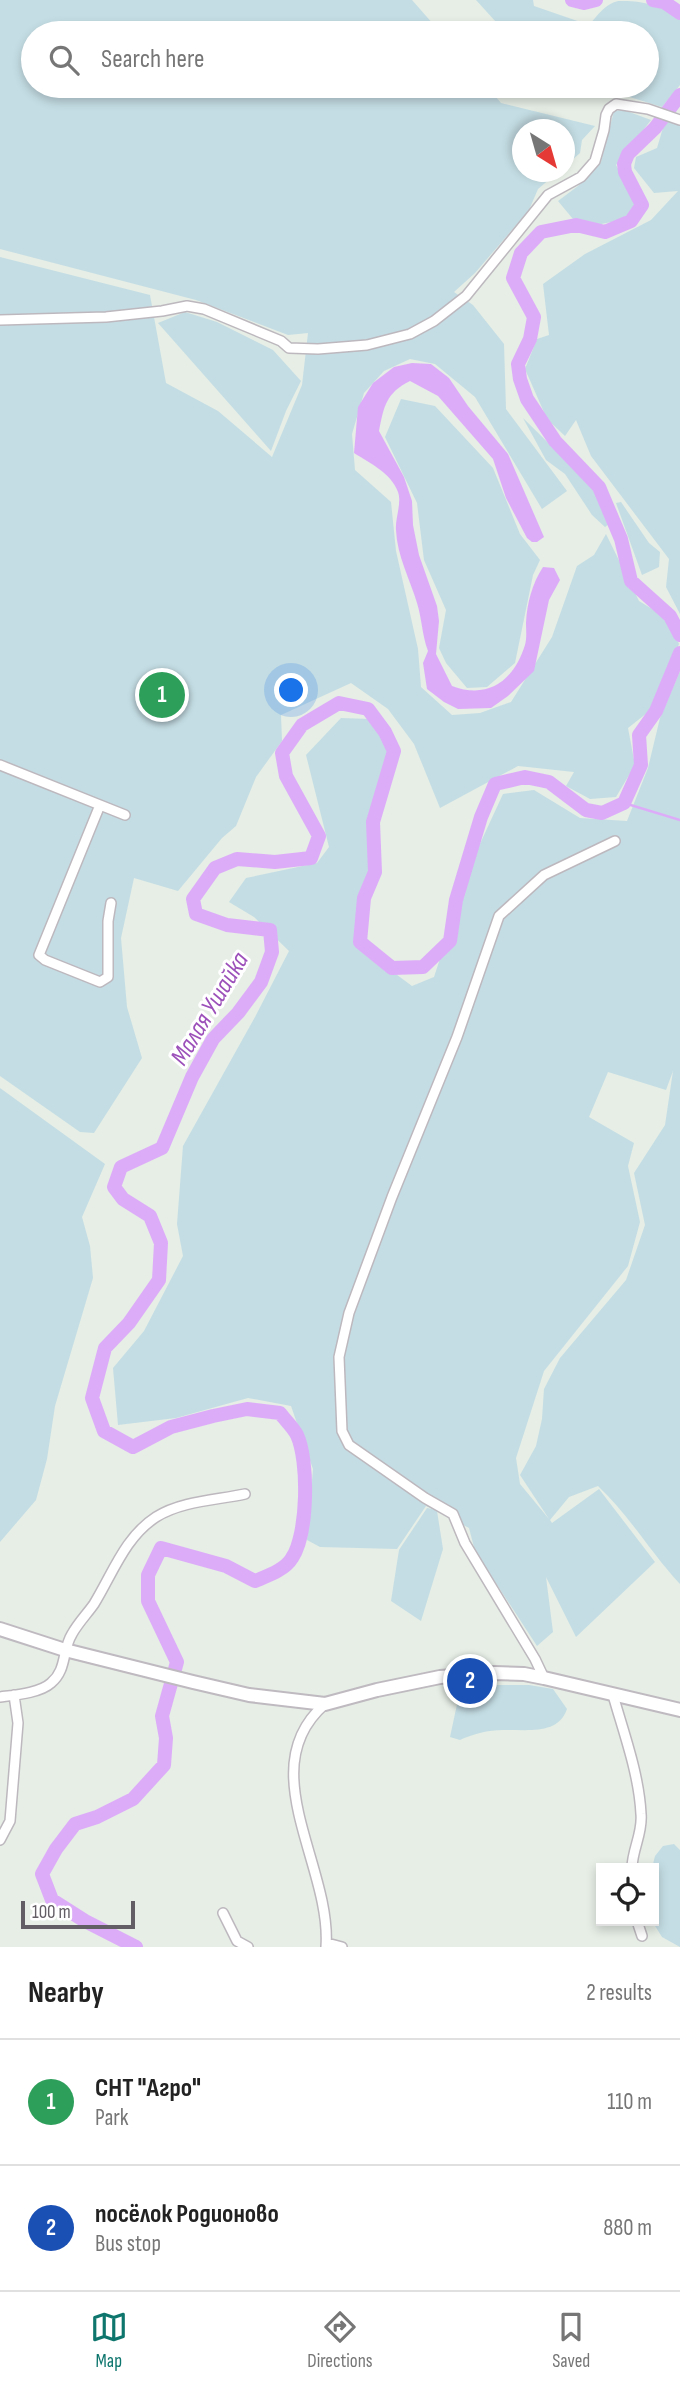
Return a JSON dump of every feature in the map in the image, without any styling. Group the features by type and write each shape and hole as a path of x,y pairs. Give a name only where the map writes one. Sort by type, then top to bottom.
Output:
{"street":[{"path":"0,320 106,317 187,306 204,309 281,341 289,348 351,347 410,334 434,321 466,296 548,195 581,177 596,161 609,110 616,104 648,109 679,120"},
{"path":"0,765 125,815"},
{"path":"100,805 39,955 45,960 100,982 104,981 108,977 108,920 111,903"},
{"path":"544,1678 536,1659 465,1543 453,1514 425,1498 349,1445 342,1431 339,1357 349,1313 392,1197 457,1037 499,916 544,875 615,841"},
{"path":"0,1698 50,1684 63,1667 65,1650 72,1634 93,1605 126,1546 144,1526 174,1508 245,1494"},
{"path":"5,1631 65,1650 249,1695 325,1704 440,1677 494,1673 524,1674 680,1710"},
{"path":"0,1840 10,1821 18,1723 14,1695"},
{"path":"613,1695 632,1762 641,1813 641,1827 633,1863"},
{"path":"325,1704 308,1720 296,1745 293,1787 323,1902 327,1945 342,1947"},
{"path":"223,1913 237,1941 248,1947"},
{"path":"639,1926 642,1936"}],"shaded area":[{"path":"0,0 412,0 430,21 21,21 21,98 497,98 501,103 566,119 512,119 512,182 546,182 538,189 529,210 475,273 454,292 473,305 504,344 506,409 567,491 542,509 475,397 435,364 410,359 384,371 364,393 352,434 355,470 391,502 396,551 418,649 421,687 452,715 480,713 511,702 552,637 577,566 594,555 606,534 639,601 667,618 679,644 652,709 628,728 635,765 616,797 590,799 566,786 574,772 518,766 440,808 414,744 388,709 351,683 281,715 282,741 256,777 236,826 222,838 178,891 134,878 121,938 127,1007 142,1058 94,1133 80,1132 0,1076 0,257 150,295 166,383 218,411 272,457 302,385 308,333 288,335 196,300 0,249"},
{"path":"476,0 533,0 534,6 577,21 495,21"},
{"path":"635,1 660,7 680,20 680,85 662,107 633,98 659,98 659,21 592,21 613,3"},
{"path":"624,110 651,120 616,165 638,206 622,220 596,225 573,219 558,201 578,186 601,162 614,111"},
{"path":"575,121 595,126 582,140 580,153 575,157"},
{"path":"665,121 680,124 680,614 666,587 669,559 591,456 576,420 565,436 547,419 525,369 537,339 549,335 543,284 585,254 651,220 678,191 654,193 634,168 636,157 657,148"},
{"path":"185,312 217,322 273,350 301,381 271,451 158,323"},
{"path":"412,363 431,364 449,378 468,406 508,454 544,537 537,542 527,538 506,498 493,459 438,396 410,381 396,390 387,401 379,431 404,477 412,501 419,555 437,606 439,621 436,654 452,686 477,690 498,684 507,677 525,645 529,601 539,573 543,567 554,568 560,580 549,600 534,671 491,708 458,709 427,689 423,663 428,651 417,603 397,540 398,492 385,474 354,453 358,407 373,383 394,367"},
{"path":"401,399 435,406 493,468 520,534 540,560 533,575 515,663 487,687 467,688 446,663 439,648 446,610 424,560 417,503 385,437"},
{"path":"523,418 595,489 609,524 605,527 592,515 565,474 546,460"},
{"path":"621,502 649,543 660,552 659,567 642,575 616,503"},
{"path":"680,671 680,1584 620,1509 598,1486 569,1497 550,1520 552,1523 599,1489 655,1562 576,1637 546,1577 553,1632 537,1646 475,1551 469,1528 437,1511 443,1549 421,1621 391,1601 399,1550 427,1508 432,1509 426,1506 397,1549 320,1547 307,1540 313,1469 291,1406 248,1398 176,1418 118,1425 113,1368 144,1331 183,1256 177,1224 183,1146 289,951 254,917 229,902 246,878 317,863 329,847 306,755 341,718 370,719 388,749 379,791 374,867 354,943 412,986 434,977 472,861 503,794 534,790 580,818 627,821 648,768 660,718","holes":["673,1071 665,1125 634,1173 645,1225 626,1280 560,1358 544,1389 542,1419 536,1446 520,1475 549,1519 520,1484 516,1458 544,1371 628,1266 640,1222 628,1166 634,1143 589,1117 608,1072 666,1090"]},
{"path":"0,1088 105,1164 82,1217 90,1246 93,1278 55,1406 47,1459 36,1500 0,1542"},
{"path":"529,1685 553,1689 567,1709 563,1718 549,1727 492,1731 460,1740 450,1737 459,1695 465,1688"},
{"path":"674,1844 680,1850 680,1947 662,1937 655,1926 659,1926 659,1863 653,1863 663,1846"}],"waterway":[{"name":"Малая Ушайка","path":"572,0 584,3 596,0"},
{"name":"Малая Ушайка","path":"653,0 664,2 680,13"},
{"name":"Малая Ушайка","path":"680,95 655,128 628,154 624,164 625,172 642,205 631,221 605,232 576,225 541,232 521,253 513,278 534,317 530,339 518,364 527,399 555,441 599,487 621,539 631,581 670,616 680,635"},
{"name":"Малая Ушайка","path":"136,1947 85,1921 52,1900 42,1874 75,1824 97,1817 133,1799 164,1765 166,1738 162,1716 177,1662 148,1601 148,1575 161,1548 226,1566 255,1581 275,1572 289,1562 297,1547 305,1497 301,1447 295,1432 280,1413 247,1409 213,1416 171,1427 133,1447 104,1431 92,1398 105,1348 129,1323 159,1280 161,1243 150,1216 123,1199 114,1187 121,1167 162,1148 192,1077 213,1039 238,1013 261,982 272,952 270,930 227,925 196,914 193,899 215,868 237,859 275,862 311,858 319,836 286,776 282,753 302,725 339,703 368,709 385,732 394,751 373,822 375,872 364,898 360,942 392,968 423,967 450,941 456,900 481,817 495,784 525,777 549,782 586,810 602,813 624,803 641,765 639,735 656,711 680,653"},
{"path":"624,803 680,820"}],"place":[{"name":"СНТ \"Агро\"","path":"162,695"},
{"name":"посёлок Родионово","path":"470,1681"}]}
